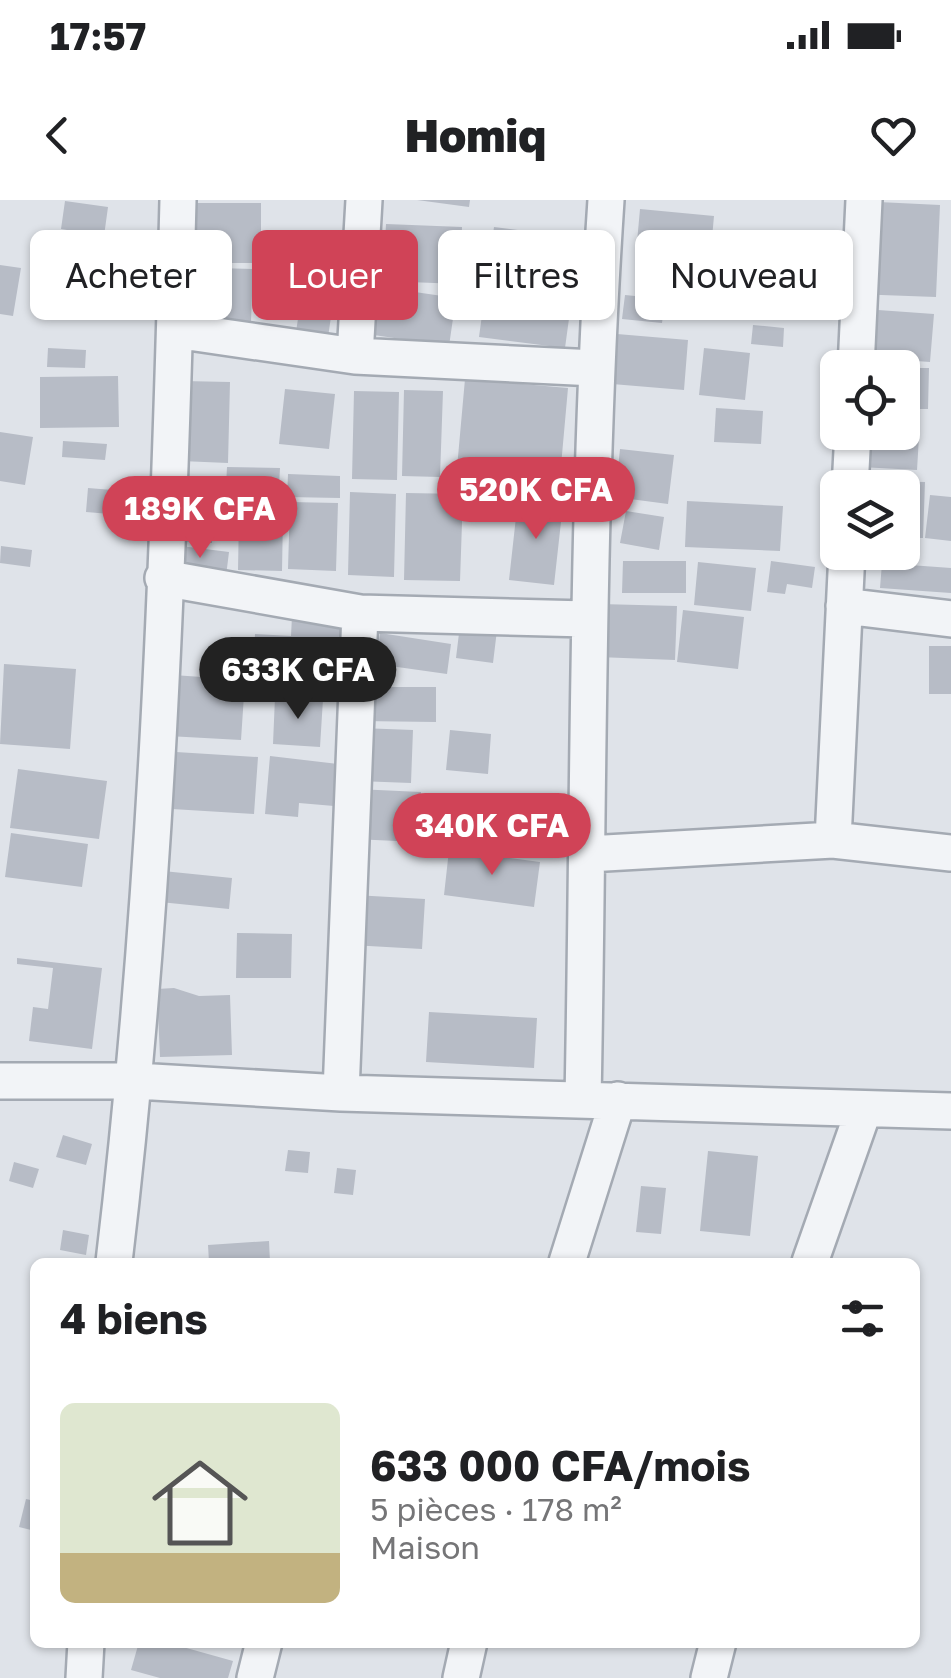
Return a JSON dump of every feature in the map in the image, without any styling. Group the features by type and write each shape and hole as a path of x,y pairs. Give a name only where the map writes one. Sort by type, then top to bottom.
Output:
{"street":[{"path":"114,1258 136,1082 156,812 178,200"},
{"path":"355,356 364,200"},
{"path":"568,1258 600,1100 588,854 587,618 595,368 606,200"},
{"path":"857,350 864,200"},
{"path":"175,330 355,356 595,368"},
{"path":"833,840 846,570"},
{"path":"162,578 360,613 587,618"},
{"path":"844,606 951,620"},
{"path":"341,1094 360,613"},
{"path":"588,854 833,840 951,853"},
{"path":"0,1081 136,1082 341,1094 951,1111"},
{"path":"811,1258 864,1110"},
{"path":"84,1678 86,1648"},
{"path":"255,1678 262,1648"},
{"path":"460,1678 468,1648"},
{"path":"710,1678 717,1648"}],"building":[{"path":"417,200 470,200 469,207"},
{"path":"65,201 108,207 105,230 61,229"},
{"path":"858,201 940,205 936,297 854,294"},
{"path":"195,203 261,203 261,230 252,230 252,263 232,263 232,230 195,230"},
{"path":"640,209 714,216 713,230 638,230"},
{"path":"386,224 462,227 438,230 438,283 418,282 418,230 386,230"},
{"path":"0,265 21,268 13,316 0,314"},
{"path":"232,268 252,269 251,322 179,320 232,320"},
{"path":"418,292 438,295 438,320 453,320 449,346 360,333 362,320 418,320"},
{"path":"625,295 635,296 635,320 662,320 662,323 622,319"},
{"path":"853,308 934,314 930,362 920,361 920,350 847,350"},
{"path":"298,320 331,320 328,337 296,332"},
{"path":"481,320 569,320 565,348 479,337"},
{"path":"753,325 784,328 783,347 751,344"},
{"path":"617,334 688,340 684,390 612,384"},
{"path":"48,348 86,350 85,368 47,367"},
{"path":"704,348 750,353 745,400 699,395"},
{"path":"920,368 929,368 928,409 920,409"},
{"path":"118,376 119,427 40,428 40,377"},
{"path":"465,379 568,388 559,488 456,479"},
{"path":"183,381 230,382 228,463 181,461"},
{"path":"285,389 335,394 329,449 279,444"},
{"path":"404,390 443,391 440,477 402,476"},
{"path":"354,391 399,392 397,480 352,479"},
{"path":"716,408 763,411 761,444 714,442"},
{"path":"0,432 33,437 25,485 0,481"},
{"path":"63,441 107,444 105,460 62,457"},
{"path":"620,449 674,455 668,504 615,497"},
{"path":"842,450 918,450 917,470 841,466"},
{"path":"227,467 280,468 278,505 225,504"},
{"path":"288,474 340,476 340,498 287,497"},
{"path":"182,478 215,480 212,543 179,541"},
{"path":"920,482 925,482 920,538"},
{"path":"88,488 125,491 122,515 86,512"},
{"path":"350,492 396,494 394,577 348,575"},
{"path":"406,493 463,494 460,581 404,580"},
{"path":"930,495 951,497 951,541 925,538"},
{"path":"518,499 563,504 554,585 509,580"},
{"path":"687,501 783,506 780,551 685,547"},
{"path":"290,502 338,503 336,571 288,569"},
{"path":"626,511 664,517 659,550 620,543"},
{"path":"239,515 283,515 282,571 238,570"},
{"path":"173,545 229,552 226,576 170,569"},
{"path":"1,546 32,550 30,567 0,563"},
{"path":"623,561 686,561 686,593 622,593"},
{"path":"771,561 815,567 812,588 787,584 785,594 767,592"},
{"path":"698,562 756,568 751,611 694,605"},
{"path":"920,566 951,568 951,593 880,588 881,570 920,570"},
{"path":"600,604 677,606 675,660 598,657"},
{"path":"683,610 744,617 738,669 677,662"},
{"path":"292,616 342,618 339,676 253,672 255,634 291,636"},
{"path":"460,625 497,630 493,663 456,658"},
{"path":"380,633 451,644 447,674 376,664"},
{"path":"929,646 951,646 951,694 929,694"},
{"path":"4,664 76,669 70,749 0,744"},
{"path":"173,675 245,680 241,740 168,736"},
{"path":"361,687 436,687 436,722 360,721"},
{"path":"275,697 323,699 320,747 273,744"},
{"path":"360,728 413,730 411,783 358,781"},
{"path":"450,730 491,734 488,774 446,770"},
{"path":"176,752 258,757 254,814 172,809"},
{"path":"270,756 338,764 334,806 299,803 298,817 265,814"},
{"path":"18,769 107,781 99,839 10,828"},
{"path":"356,789 421,792 419,842 353,839"},
{"path":"11,833 88,844 82,887 5,877"},
{"path":"449,850 540,862 534,907 444,895"},
{"path":"163,871 232,878 229,909 160,902"},
{"path":"354,895 425,899 422,949 351,945"},
{"path":"237,933 292,934 291,978 236,978"},
{"path":"17,958 102,968 92,1049 29,1041 33,1007 48,1009 53,968 17,964"},
{"path":"174,988 199,996 230,995 232,1055 160,1057 157,989"},
{"path":"429,1012 537,1018 534,1068 426,1062"},
{"path":"63,1135 92,1144 86,1165 56,1157"},
{"path":"288,1150 310,1152 308,1173 285,1171"},
{"path":"708,1151 758,1156 750,1236 700,1231"},
{"path":"14,1162 39,1169 33,1188 9,1181"},
{"path":"337,1168 356,1170 353,1195 334,1193"},
{"path":"641,1186 666,1188 661,1234 636,1232"},
{"path":"63,1230 89,1235 86,1255 60,1250"},
{"path":"269,1241 270,1258 209,1258 208,1245"},
{"path":"26,1499 30,1500 30,1530 19,1527"},
{"path":"137,1648 186,1648 233,1661 228,1678 160,1678 131,1670"}]}
